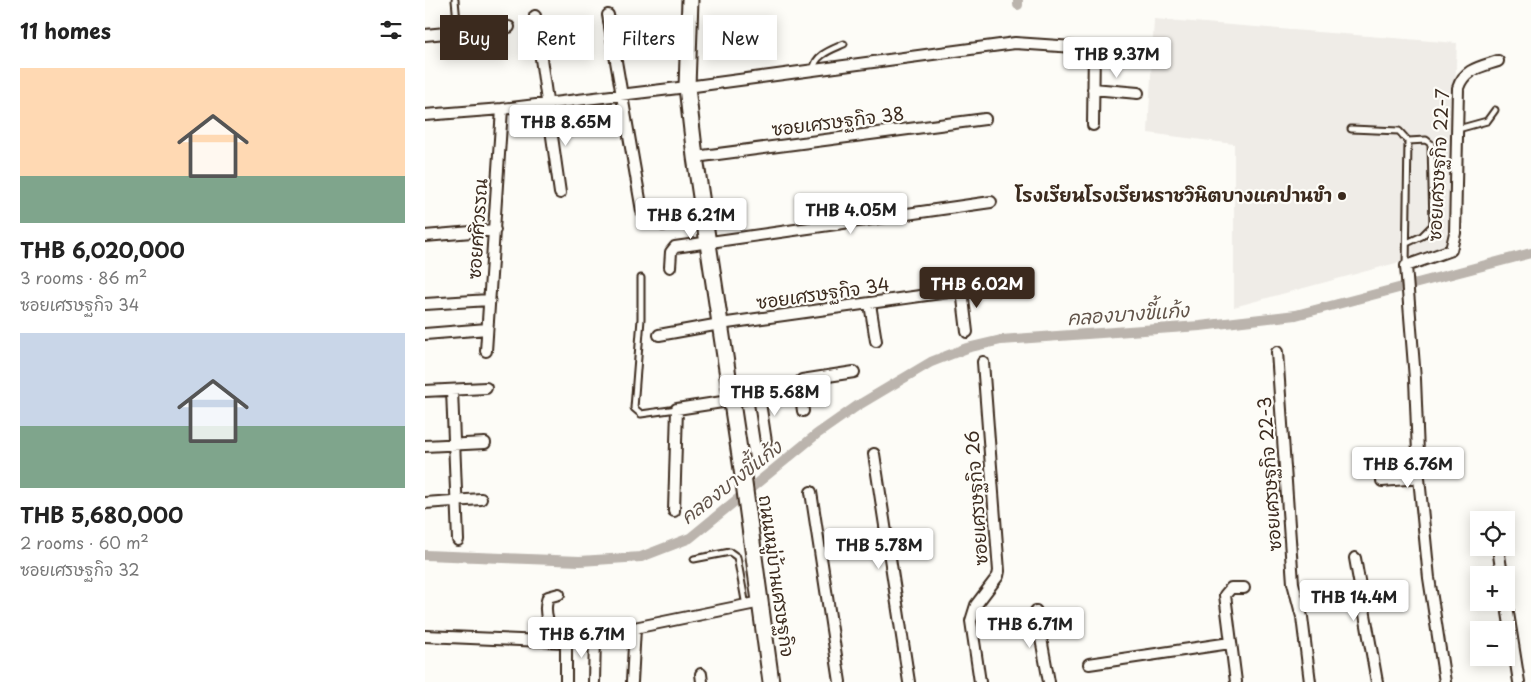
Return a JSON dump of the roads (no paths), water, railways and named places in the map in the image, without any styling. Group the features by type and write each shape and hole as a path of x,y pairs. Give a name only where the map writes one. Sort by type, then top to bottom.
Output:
{"street":[{"name":"ถนนหมู่บ้านเศรษฐกิจ","path":"690,0 687,87 695,157 747,506 753,604 771,682"},
{"path":"425,35 440,34"},
{"path":"425,115 502,109 687,87 1015,43 1148,52"},
{"path":"1093,125 1094,48"},
{"path":"541,60 561,194"},
{"path":"617,60 642,210 657,214 663,225"},
{"name":"ซอยเศรษฐกิจ 22-7","path":"1406,269 1451,250 1454,243 1458,88 1461,78 1466,72 1498,61"},
{"path":"1093,89 1138,93"},
{"name":"ซอยศศิวรรณ","path":"486,351 502,109"},
{"name":"ซอยเศรษฐกิจ 38","path":"695,157 985,119"},
{"path":"670,267 671,252 675,247 991,202"},
{"path":"425,236 495,230"},
{"path":"1406,269 1419,478 1429,578 1445,682"},
{"name":"ซอยเศรษฐกิจ 34","path":"659,335 719,324 991,286"},
{"path":"962,290 967,332"},
{"path":"425,304 489,300"},
{"path":"869,304 876,341"},
{"path":"425,334 487,329"},
{"name":"ซอยเศรษฐกิจ 22-3","path":"1277,352 1293,583 1302,618 1310,682"},
{"name":"ซอยเศรษฐกิจ 26","path":"981,682 971,621 972,612 998,576 999,571 983,362"},
{"path":"803,411 799,383 802,380 854,372"},
{"path":"425,391 486,388"},
{"path":"452,390 458,540"},
{"path":"674,511 677,409 800,390"},
{"path":"759,396 766,442"},
{"path":"425,446 485,443"},
{"path":"874,454 909,682"},
{"path":"1382,481 1419,478"},
{"path":"811,492 839,682"},
{"path":"425,503 481,499"},
{"path":"1355,558 1377,682"},
{"path":"1236,682 1225,595 1231,588 1244,588"},
{"path":"559,594 548,597 546,610 549,625 562,642 566,682"},
{"path":"425,636 562,642 753,604"},
{"path":"1036,611 1049,682"},
{"path":"1508,611 1519,682"},
{"path":"632,682 635,628"},
{"path":"594,682 595,636"},
{"path":"1089,664 1230,643"}],"lane":[{"path":"455,0 456,15"},
{"path":"814,70 816,61 823,54 844,44"},
{"path":"1458,128 1487,120 1495,110"},
{"path":"1351,129 1399,131 1408,142 1406,269"},
{"path":"1407,243 1422,236 1433,225 1431,144 1426,140 1408,142"},
{"path":"641,278 634,408 641,414 677,409"},
{"path":"694,559 730,552 734,553 753,604"}],"waterway":[{"path":"1018,0 1018,5"},
{"name":"คลองบางขี้แก้ง","path":"425,555 580,561 641,557 690,538 817,434 857,406 931,362 967,348 1001,340 1200,326 1296,315 1531,253"}],"place":[{"name":"โรงเรียนโรงเรียนราชวินิตบางแคปานขำ","path":"1342,196"}]}
